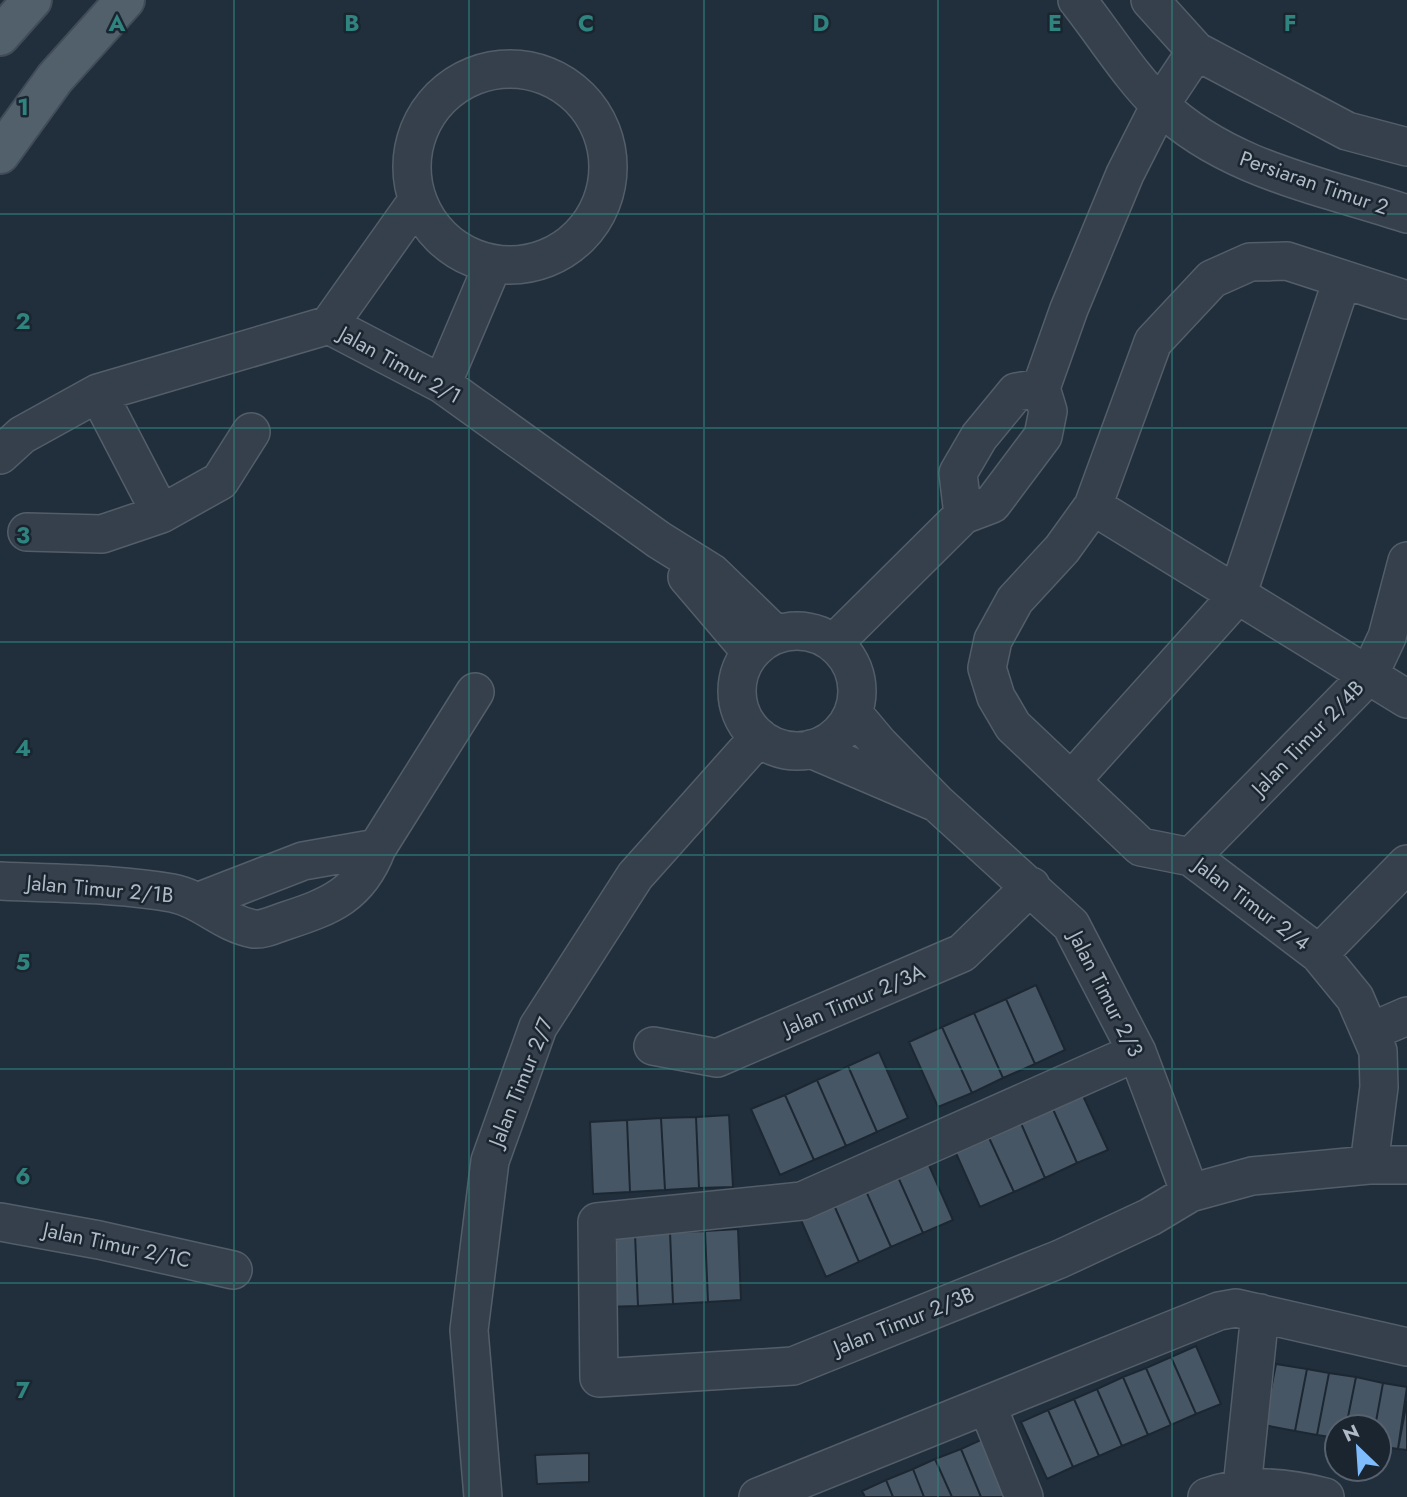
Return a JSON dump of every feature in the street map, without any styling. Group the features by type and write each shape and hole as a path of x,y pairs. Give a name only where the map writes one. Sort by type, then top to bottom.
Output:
{"main road":[{"path":"0,36 32,0"},
{"path":"0,154 55,78 125,0"}],"street":[{"name":"Persiaran Timur 2","path":"1077,0 1160,105 1222,150 1278,174 1407,214"},
{"path":"1150,0 1196,51 1347,131 1407,147"},
{"path":"834,643 963,515 992,504 1042,436 1048,411 1041,388 1069,309 1125,174 1160,105 1196,51"},
{"path":"507,68 547,76 582,98 603,133 609,173 597,213 571,244 554,255 524,264 493,264 455,249 433,228 417,201 412,161 415,141 423,121 449,90 486,71 507,68"},
{"path":"329,325 417,201"},
{"path":"1407,300 1287,261 1250,261 1212,279 1153,342 1093,506 1407,699"},
{"path":"442,384 493,264"},
{"path":"1071,781 1237,596 1342,279"},
{"name":"Jalan Timur 2/1","path":"0,455 22,435 99,393 329,325 442,384 659,540 712,573 764,644"},
{"path":"963,515 958,473 979,437 1016,392 1041,388"},
{"path":"99,393 161,514"},
{"path":"27,532 102,534 161,514 220,481 251,432"},
{"name":"Jalan Timur 2/4","path":"1093,506 1062,549 1015,600 993,640 987,668 996,697 1013,726 1141,846 1191,857 1320,954 1355,998 1378,1051 1379,1087 1369,1164"},
{"name":"Jalan Timur 2/4B","path":"1191,857 1369,675 1387,636 1407,561"},
{"path":"796,631 816,634 834,643 847,657 856,674 858,694 853,713 843,729 829,742 811,749 793,751 775,747 759,737 746,723 739,705 737,687 741,668 764,644 796,631"},
{"name":"Jalan Timur 2/1B","path":"0,881 172,893 200,901 222,919 257,929 342,899 368,870 377,848 475,691"},
{"path":"853,713 879,744 937,803"},
{"name":"Jalan Timur 2/7","path":"483,1497 469,1330 490,1161 538,1027 635,876 759,737"},
{"path":"811,749 937,803"},
{"name":"Jalan Timur 2/3","path":"937,803 1071,925 1137,1052 1190,1194"},
{"name":"Jalan Timur 2/1B","path":"200,901 303,861 377,848"},
{"path":"1320,954 1407,864"},
{"name":"Jalan Timur 2/3A","path":"653,1046 717,1058 754,1043 962,953 1031,886"},
{"path":"1370,1032 1407,1016"},
{"name":"Jalan Timur 2/3B","path":"1137,1052 802,1201 597,1222 599,1378 793,1366 1059,1259 1150,1217 1190,1194 1252,1176 1369,1164 1407,1165"},
{"name":"Jalan Timur 2/1C","path":"0,1222 99,1240 233,1270"},
{"path":"758,1497 1219,1311 1236,1308 1407,1347"},
{"path":"1242,1488 1260,1313"},
{"path":"987,1405 1024,1497"},
{"path":"1207,1497 1242,1488 1272,1487 1325,1497"}],"building":[{"path":"1036,985 1065,1050 1035,1064 1006,999"},
{"path":"1006,999 1035,1064 1003,1078 974,1013"},
{"path":"974,1013 1003,1078 972,1093 942,1027"},
{"path":"942,1027 972,1093 938,1107 909,1042"},
{"path":"879,1052 908,1118 877,1132 848,1066"},
{"path":"848,1066 877,1132 846,1146 817,1080"},
{"path":"817,1080 846,1146 814,1160 785,1095"},
{"path":"1078,1085 1108,1150 1077,1163 1048,1098"},
{"path":"785,1095 814,1160 780,1175 751,1109"},
{"path":"1048,1098 1077,1163 1045,1178 1016,1112"},
{"path":"1016,1112 1045,1178 1014,1192 984,1127"},
{"path":"729,1115 733,1187 699,1188 696,1117"},
{"path":"696,1117 699,1188 665,1190 661,1118"},
{"path":"661,1118 665,1190 630,1192 627,1120"},
{"path":"627,1120 630,1192 593,1194 590,1122"},
{"path":"984,1127 1014,1192 980,1207 951,1142"},
{"path":"924,1154 953,1220 923,1233 894,1168"},
{"path":"894,1168 923,1233 891,1247 862,1182"},
{"path":"862,1182 891,1247 859,1262 830,1196"},
{"path":"830,1196 859,1262 826,1277 797,1211"},
{"path":"738,1229 741,1300 708,1302 705,1231"},
{"path":"705,1231 708,1302 673,1304 670,1232"},
{"path":"670,1232 673,1304 638,1306 635,1234"},
{"path":"635,1234 638,1306 602,1307 599,1236"},
{"path":"1196,1346 1221,1404 1196,1414 1171,1357"},
{"path":"1171,1357 1196,1414 1171,1425 1146,1368"},
{"path":"1276,1364 1307,1369 1295,1431 1264,1425"},
{"path":"1146,1368 1171,1425 1148,1435 1123,1377"},
{"path":"1307,1369 1329,1373 1317,1435 1295,1431"},
{"path":"1329,1373 1356,1377 1349,1413 1323,1413 1323,1436 1317,1435"},
{"path":"1123,1377 1148,1435 1122,1446 1097,1389"},
{"path":"1356,1377 1383,1383 1378,1413 1349,1413"},
{"path":"1383,1383 1407,1387 1398,1449 1393,1448 1393,1413 1378,1413"},
{"path":"1097,1389 1122,1446 1099,1456 1074,1399"},
{"path":"1074,1399 1099,1456 1073,1467 1048,1410"},
{"path":"1407,1401 1407,1450 1398,1449"},
{"path":"1048,1410 1073,1467 1047,1479 1021,1422"},
{"path":"985,1438 1007,1497 981,1497 961,1449"},
{"path":"961,1449 981,1497 952,1497 935,1459"},
{"path":"589,1453 589,1482 537,1484 535,1455"},
{"path":"935,1459 952,1497 924,1497 913,1469"},
{"path":"913,1469 924,1497 893,1497 886,1480"},
{"path":"886,1480 893,1497 865,1497 862,1491"}]}
